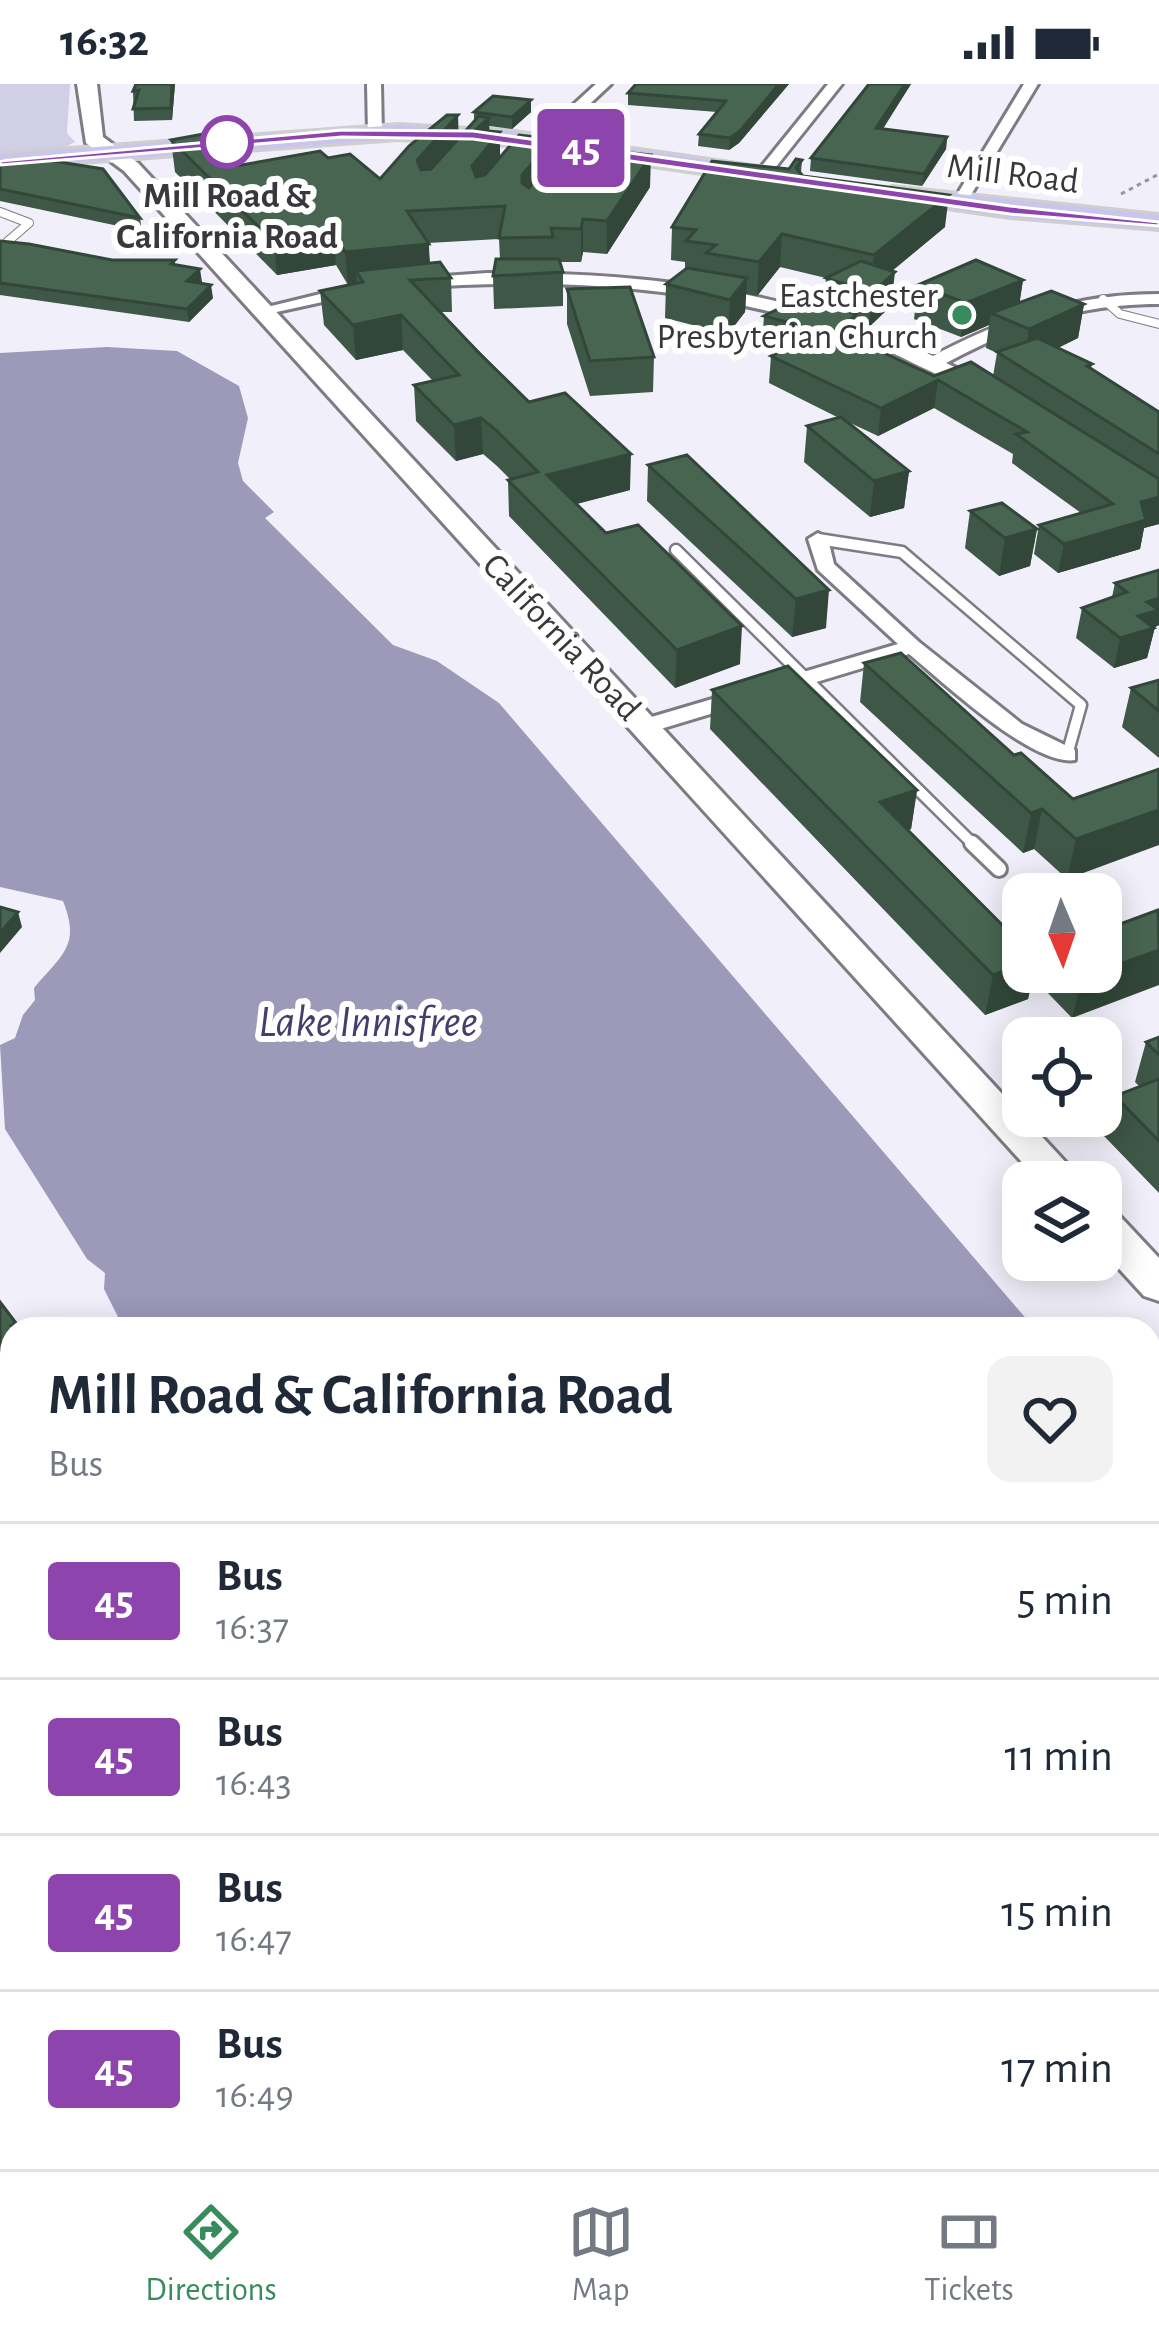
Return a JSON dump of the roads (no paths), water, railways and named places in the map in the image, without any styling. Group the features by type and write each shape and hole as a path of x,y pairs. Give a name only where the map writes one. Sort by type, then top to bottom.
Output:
{"main road":[{"name":"California Road","path":"87,84 93,140 131,167 1045,1161"},
{"path":"0,161 375,133 532,144 773,176"},
{"name":"Mill Road","path":"876,191 1159,222"},
{"path":"1122,1245 1159,1285"}],"street":[{"path":"374,84 375,133"},
{"path":"532,144 604,84"},
{"path":"773,176 835,84"},
{"path":"959,203 1031,84"},
{"path":"263,310 390,285 532,276 654,284 793,314 933,363 993,393"},
{"path":"933,363 1027,315 1103,299 1159,298"},
{"path":"818,539 824,566 912,646 1014,729 1067,755"},
{"path":"646,726 912,646"}],"lane":[{"path":"0,212 29,223 11,243"},
{"path":"1103,299 1120,314 1159,324"},
{"path":"818,539 902,552 1081,705 1067,755"},
{"path":"676,550 999,869"}],"water":[{"name":"Lake Innisfree","path":"107,347 177,351 239,386 248,418 238,463 243,481 274,512 265,518 393,645 437,661 499,703 1025,1317 118,1317 104,1289 105,1273 87,1259 5,1129 0,1045 15,1038 23,1015 35,1000 34,988 66,949 70,929 63,901 0,887 0,353"}],"place":[{"name":"Mill Road & California Road","path":"227,142"},
{"name":"Eastchester Presbyterian Church","path":"962,315"}]}
